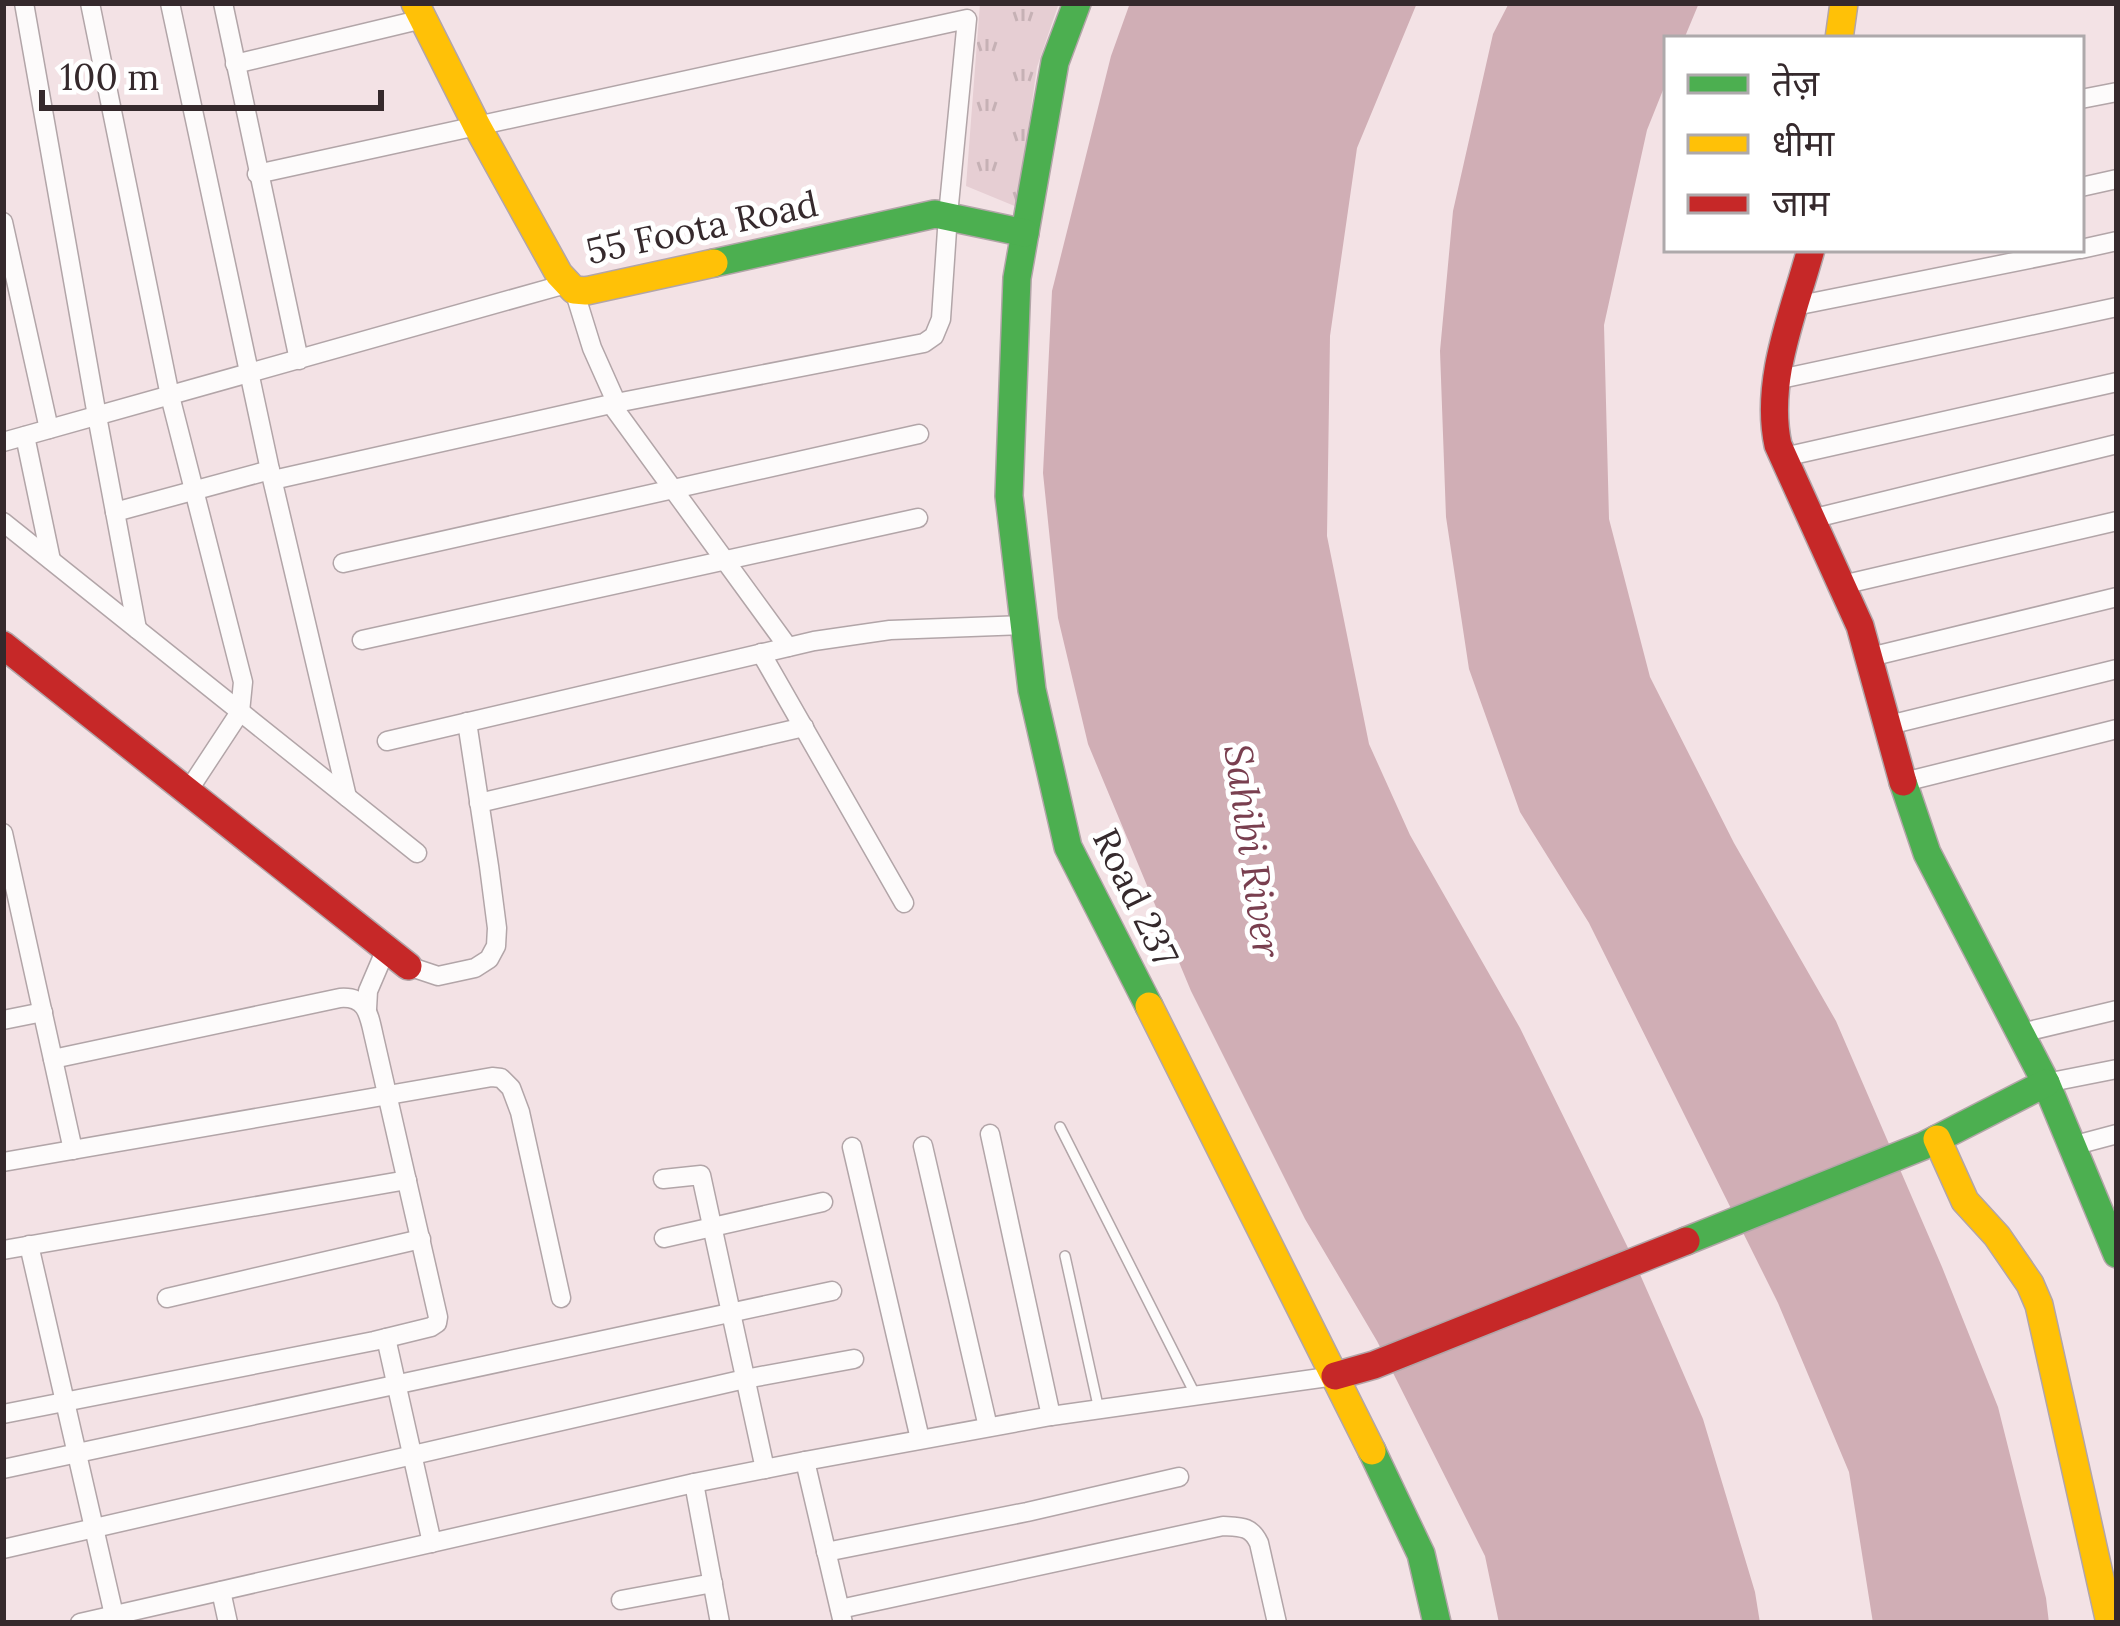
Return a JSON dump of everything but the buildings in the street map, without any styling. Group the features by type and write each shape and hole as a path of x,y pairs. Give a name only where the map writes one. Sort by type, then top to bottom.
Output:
{"street":[{"path":"24,3 137,629"},
{"path":"90,3 170,396 243,682 241,712 188,791"},
{"path":"170,3 249,374 347,797"},
{"path":"223,3 298,360"},
{"name":"Road 237","path":"1077,3 1055,62 1017,278 1009,496 1032,690 1068,847 1421,1554 1437,1623"},
{"path":"1839,36 1844,3"},
{"path":"235,64 419,11"},
{"name":"55 Foota Road","path":"419,11 477,126 570,287 586,291 924,216 948,215 1025,233"},
{"path":"115,512 195,490 924,343 934,336 941,319 967,11 257,174"},
{"path":"2084,98 2117,92"},
{"path":"2084,186 2117,179"},
{"path":"3,221 49,430"},
{"path":"2084,248 2117,242"},
{"path":"1810,252 1776,380 1772,412 1778,445 1843,585 1870,658 1913,818 1940,881 2046,1084 2115,1241"},
{"path":"1796,306 2065,252"},
{"path":"3,442 570,287 614,404 788,646"},
{"path":"1776,380 2117,308"},
{"path":"1784,457 2117,382"},
{"path":"343,563 919,434"},
{"path":"25,436 51,560"},
{"path":"1811,519 2117,444"},
{"path":"362,640 918,518"},
{"path":"1843,585 2117,521"},
{"path":"3,522 417,853"},
{"path":"1870,658 2117,598"},
{"path":"387,742 788,646 890,630 1022,625"},
{"path":"3,645 397,957 438,976 475,968 489,959 496,946 467,722"},
{"path":"761,652 904,903"},
{"path":"1889,724 2117,668"},
{"path":"479,803 804,727"},
{"path":"1904,782 2117,729"},
{"path":"3,833 73,1150"},
{"path":"3,1414 386,1338 436,1323 367,1009 368,991 397,957"},
{"path":"53,1059 340,998 360,1000 367,1009"},
{"path":"2021,1033 2117,1010"},
{"path":"3,1020 43,1012"},
{"path":"80,1623 805,1461 1052,1415 1335,1376 1374,1365 1930,1142 2046,1084 2117,1069"},
{"path":"3,1162 501,1078 520,1112 561,1298"},
{"path":"990,1133 1052,1415"},
{"path":"2072,1146 2117,1134"},
{"path":"1930,1142 1965,1202 1997,1236 2039,1305 2110,1623"},
{"path":"923,1146 988,1427"},
{"path":"852,1147 920,1439"},
{"path":"663,1179 700,1175 765,1469"},
{"path":"3,1250 407,1180"},
{"path":"664,1238 823,1202"},
{"path":"167,1298 421,1239"},
{"path":"29,1245 113,1616"},
{"path":"3,1469 832,1291"},
{"path":"386,1338 432,1543"},
{"path":"3,1550 745,1379 854,1359"},
{"path":"805,1461 841,1616 1223,1526 1246,1527 1255,1534 1277,1623"},
{"path":"826,1552 1179,1477"},
{"path":"694,1484 720,1623"},
{"path":"620,1600 713,1583"},
{"path":"221,1591 228,1623"}],"lane":[{"path":"1060,1126 1196,1396"},
{"path":"1065,1256 1099,1410"}],"green space":[{"path":"980,3 1059,3 1037,67 1017,207 966,186"}],"water":[{"name":"Sahibi River","path":"1130,3 1417,3 1357,148 1330,336 1327,536 1369,744 1410,835 1520,1028 1631,1254 1703,1419 1760,1623 1499,1623 1485,1556 1377,1341 1305,1219 1191,991 1088,744 1058,618 1043,473 1052,291 1111,56"},
{"path":"1509,3 1699,3 1685,36 1664,36 1664,88 1647,130 1604,325 1609,519 1650,677 1734,843 1836,1021 1998,1407 2049,1623 1873,1623 1849,1472 1778,1303 1589,923 1520,812 1469,669 1446,517 1440,351 1453,211 1493,34"}],"traffic: fast":[{"path":"1077,3 1055,62 1017,278 1009,496 1032,690 1068,847 1149,1006"},
{"path":"714,263 935,214 1025,233"},
{"path":"1903,782 1927,853 2046,1083 2117,1254"},
{"path":"1686,1241 1923,1146 2046,1083"},
{"path":"1372,1451 1421,1554 1437,1623"}],"traffic: slow":[{"path":"415,3 477,126 559,274 574,290 714,263"},
{"path":"1839,36 1844,3"},
{"path":"1149,1006 1372,1451"},
{"path":"1937,1139 1965,1201 1997,1236 2039,1305 2110,1623"}],"traffic: jam":[{"path":"1810,252 1778,371 1778,445 1860,626 1903,782"},
{"path":"3,645 408,966"},
{"path":"1335,1376 1374,1365 1686,1241"}]}
